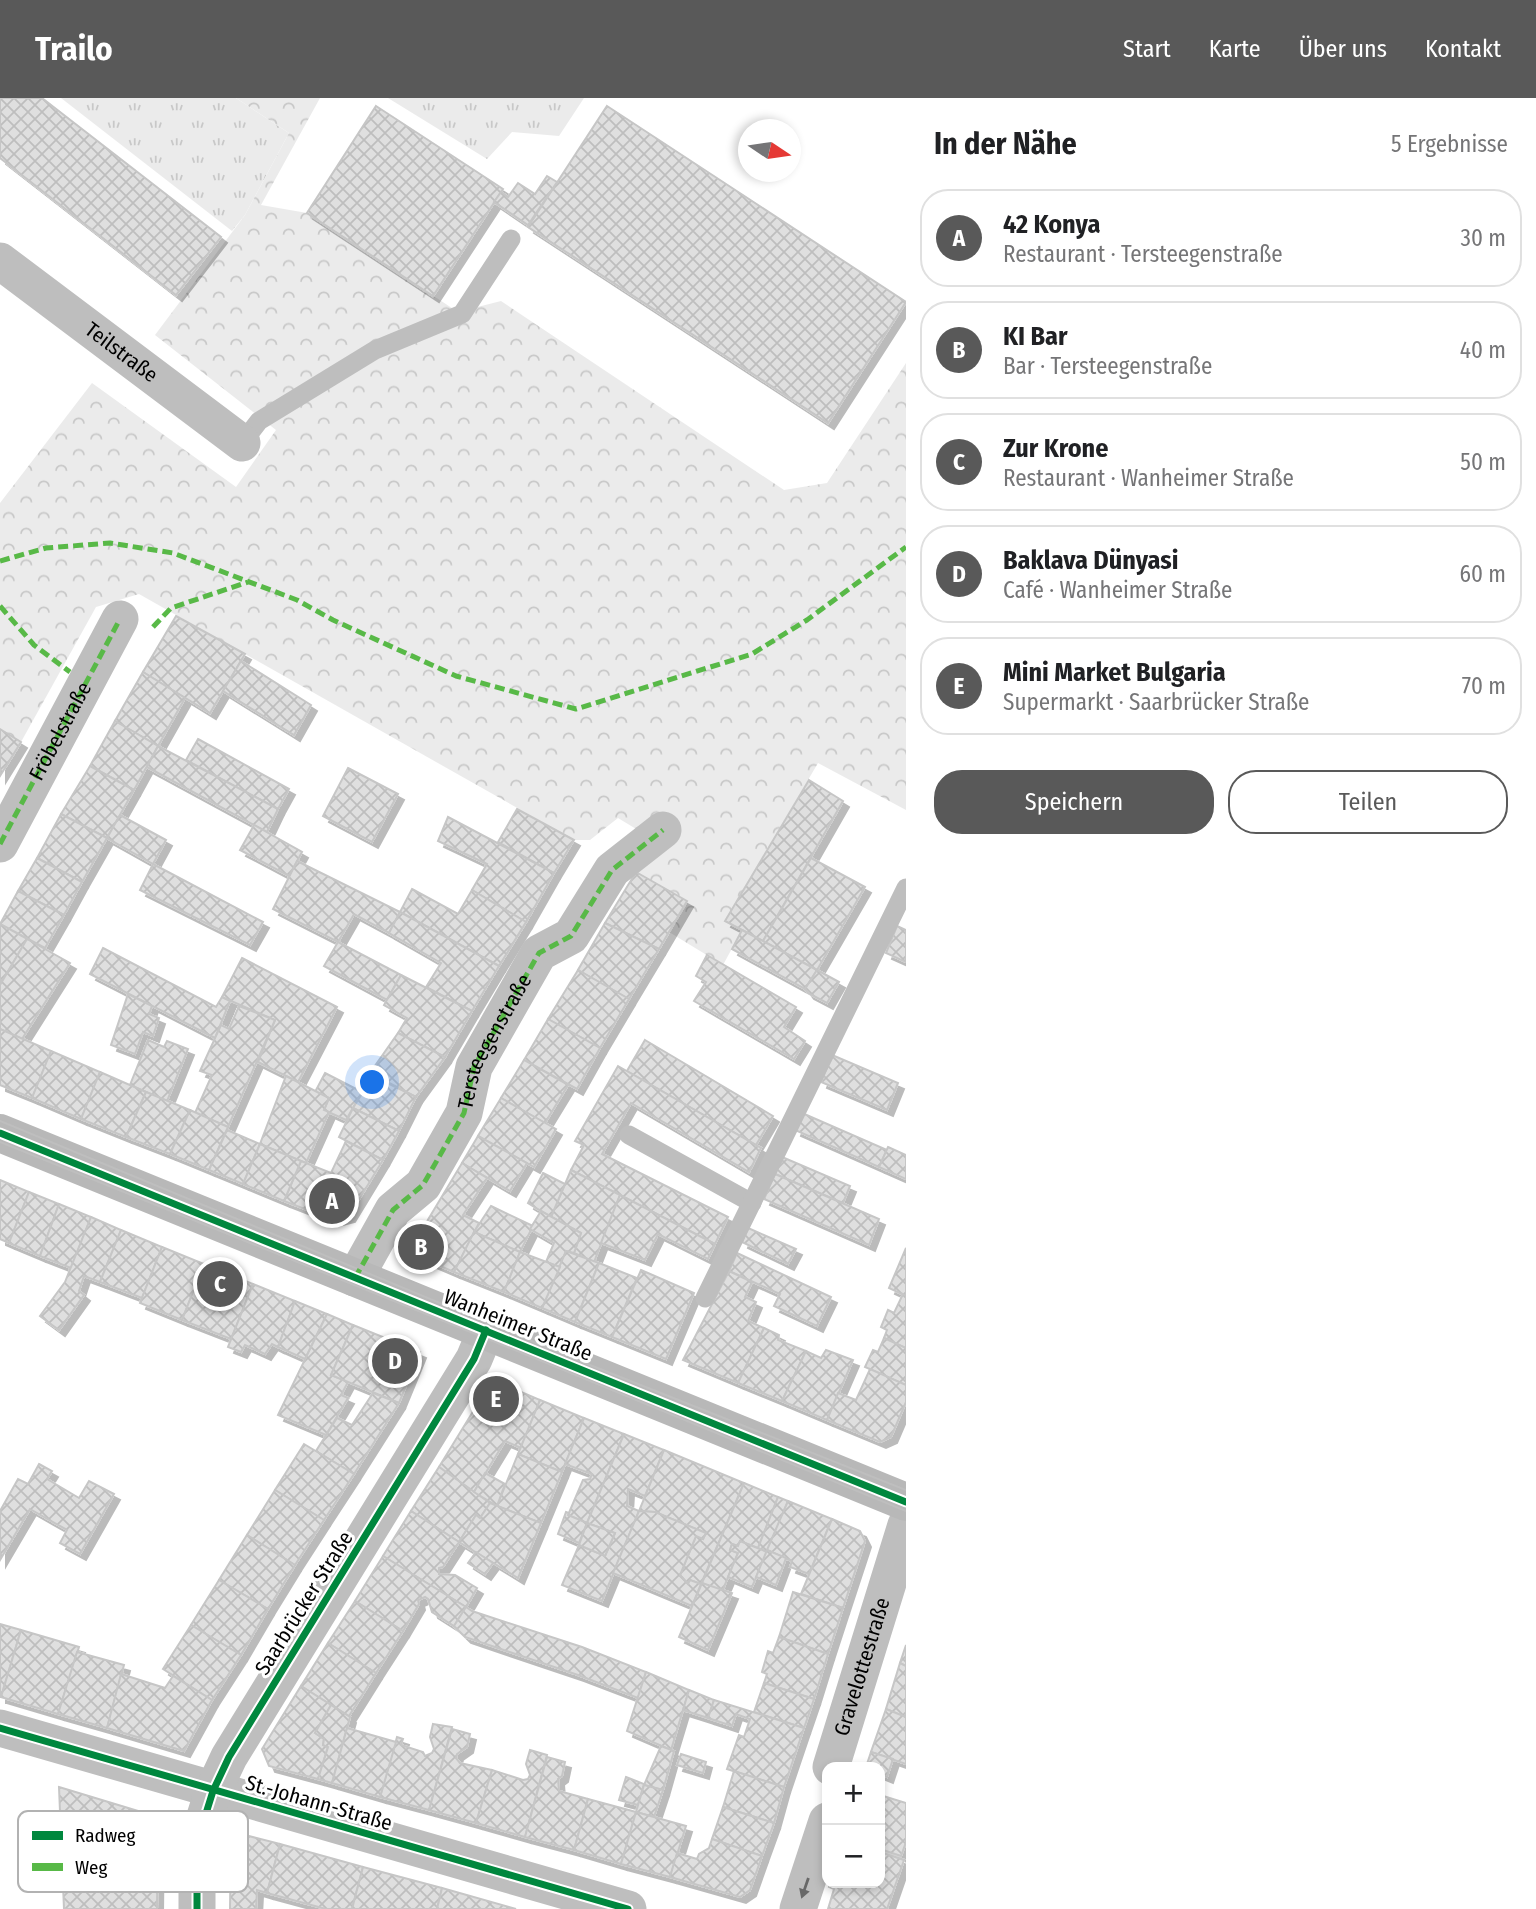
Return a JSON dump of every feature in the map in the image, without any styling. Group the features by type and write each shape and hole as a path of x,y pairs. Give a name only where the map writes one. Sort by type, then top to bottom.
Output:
{"street":[{"name":"Teilstraße","path":"0,261 242,443"},
{"name":"Fröbelstraße","path":"0,844 120,619"},
{"name":"Tersteegenstraße","path":"355,1278 393,1210 423,1185 464,1113 474,1067 540,953 571,936 612,870 663,830"},
{"name":"Wanheimer Straße","path":"0,1133 906,1502"},
{"name":"Saarbrücker Straße","path":"207,1811 229,1756 474,1359 486,1330"},
{"name":"Gravelottestraße","path":"833,1762 906,1525"},
{"name":"St.-Johann-Straße","path":"0,1728 628,1909"},
{"path":"798,1909 826,1825"}],"lane":[{"path":"242,443 260,421 375,350 462,314 511,239"},
{"path":"705,1298 906,888"},
{"path":"629,1135 752,1203"}],"green space":[{"path":"61,98 236,98 289,133 245,215 232,231"},
{"path":"236,98 320,98 261,205 307,213 458,312 501,301 784,490 827,483 906,363 906,810 818,763 725,921 742,930 723,965 669,932 686,901 636,872 651,838 618,818 590,840 574,840 139,594 96,607 21,742 0,729 0,503 92,383 236,487 276,430 155,335 245,215 289,133"},
{"path":"388,98 584,98 559,136 512,132 487,159"}],"building":[{"path":"0,98 42,98 221,237 176,295 0,158"},
{"path":"376,106 503,189 433,296 307,213"},
{"path":"607,106 906,302 828,423 528,227"},
{"path":"547,176 557,182 528,225 494,202 501,192 508,197 518,183 535,194"},
{"path":"176,616 245,654 210,713 143,672"},
{"path":"241,661 311,705 294,735 223,691"},
{"path":"143,672 185,698 158,746 115,721"},
{"path":"115,721 158,746 134,790 90,766"},
{"path":"0,729 21,742 0,776"},
{"path":"198,739 289,789 278,809 186,760"},
{"path":"158,746 278,809 267,832 147,767"},
{"path":"90,766 134,790 107,838 61,814"},
{"path":"348,768 398,794 372,842 323,816"},
{"path":"809,780 843,801 763,941 725,921"},
{"path":"517,809 574,840 554,873 498,842"},
{"path":"61,814 107,838 82,882 37,858"},
{"path":"120,815 166,840 153,864 107,838"},
{"path":"448,817 554,873 526,922 472,890 487,864 438,841"},
{"path":"254,825 302,852 289,876 240,850"},
{"path":"37,858 82,882 64,915 18,891"},
{"path":"811,858 865,887 817,970 763,941"},
{"path":"297,861 400,912 389,933 354,914 338,942 273,909"},
{"path":"153,864 263,922 250,945 140,890"},
{"path":"636,872 687,901 659,949 605,923"},
{"path":"412,889 458,914 472,890 526,922 499,966 400,912"},
{"path":"18,891 64,915 45,948 0,924"},
{"path":"400,912 499,966 472,1011 426,987 441,963 389,933"},
{"path":"605,923 659,949 629,999 578,970"},
{"path":"0,924 27,939 0,985"},
{"path":"897,926 906,930 906,962 886,953"},
{"path":"742,930 817,970 805,989 732,949"},
{"path":"27,939 70,963 22,1039 0,1029 0,985"},
{"path":"338,942 401,975 387,1000 324,966"},
{"path":"103,948 216,1007 222,997 230,1001 215,1038 90,974"},
{"path":"707,955 796,1007 784,1027 805,1041 794,1059 694,1001 706,982 696,976"},
{"path":"242,958 337,1007 298,1082 258,1062 275,1020 222,997"},
{"path":"578,970 629,999 600,1048 548,1019"},
{"path":"817,970 839,982 827,1003 805,989"},
{"path":"401,975 472,1011 445,1057 398,1033 407,1018 384,1005"},
{"path":"128,994 152,1006 149,1014 159,1018 153,1036 143,1032 135,1054 111,1045"},
{"path":"239,1006 275,1020 228,1127 195,1113 212,1075 200,1071 221,1025 229,1029"},
{"path":"548,1019 600,1048 577,1089 524,1060"},
{"path":"0,1029 51,1051 32,1098 0,1085"},
{"path":"398,1033 445,1057 416,1097 370,1073"},
{"path":"148,1040 164,1047 167,1041 188,1049 167,1101 130,1085"},
{"path":"645,1040 773,1116 756,1145 627,1071"},
{"path":"51,1051 100,1072 81,1119 32,1098"},
{"path":"832,1055 898,1083 887,1110 821,1082"},
{"path":"524,1060 568,1085 545,1123 501,1098"},
{"path":"618,1066 761,1148 749,1172 631,1103 602,1154 728,1217 715,1244 571,1170 584,1145 575,1141"},
{"path":"100,1072 146,1092 126,1137 81,1119"},
{"path":"325,1073 362,1092 346,1120 324,1110 329,1098 315,1092"},
{"path":"286,1076 329,1098 324,1110 329,1112 306,1163 260,1144"},
{"path":"373,1076 416,1097 399,1131 353,1108"},
{"path":"146,1092 190,1110 170,1154 126,1137"},
{"path":"501,1098 556,1129 534,1167 478,1136"},
{"path":"353,1108 399,1131 383,1160 339,1137"},
{"path":"190,1110 228,1127 209,1170 170,1154"},
{"path":"802,1113 887,1150 879,1167 795,1130"},
{"path":"227,1130 260,1144 243,1184 209,1170"},
{"path":"478,1136 527,1163 510,1191 462,1163"},
{"path":"346,1141 383,1160 349,1216 333,1220 284,1201 301,1161 331,1173"},
{"path":"260,1144 301,1161 284,1201 243,1184"},
{"path":"888,1147 906,1155 906,1179 879,1167"},
{"path":"782,1157 850,1186 843,1203 775,1174"},
{"path":"462,1163 487,1178 463,1215 479,1223 454,1272 412,1254 411,1248"},
{"path":"571,1170 620,1195 594,1262 574,1253 581,1233 551,1217"},
{"path":"543,1173 565,1184 551,1217 528,1203"},
{"path":"775,1174 879,1219 869,1245 764,1199"},
{"path":"0,1180 29,1192 9,1243 0,1239"},
{"path":"29,1192 59,1204 40,1256 9,1243"},
{"path":"620,1195 715,1244 708,1259 658,1234 645,1260 601,1243"},
{"path":"59,1204 91,1217 71,1268 40,1256"},
{"path":"491,1206 533,1226 520,1252 474,1232"},
{"path":"541,1211 581,1233 574,1253 566,1251 560,1267 546,1262 554,1243 530,1229"},
{"path":"91,1217 121,1230 100,1282 84,1276 79,1291 84,1295 59,1330 40,1316 65,1282"},
{"path":"748,1228 796,1249 788,1264 742,1242"},
{"path":"121,1230 162,1247 142,1298 100,1282"},
{"path":"474,1232 520,1252 504,1292 454,1272"},
{"path":"162,1247 204,1264 182,1320 140,1303"},
{"path":"906,1248 906,1296 889,1288"},
{"path":"566,1251 599,1263 575,1322 542,1308"},
{"path":"520,1252 560,1267 542,1308 504,1292"},
{"path":"737,1253 831,1297 817,1326 774,1306 780,1294 729,1271"},
{"path":"599,1263 637,1278 612,1337 575,1322"},
{"path":"204,1264 253,1284 231,1339 182,1320"},
{"path":"641,1270 694,1293 666,1359 612,1337"},
{"path":"729,1271 752,1282 745,1297 756,1302 748,1321 764,1328 738,1383 683,1360"},
{"path":"253,1284 295,1301 278,1347 272,1344 265,1354 245,1345 241,1352 228,1347"},
{"path":"903,1294 906,1296 906,1348 884,1338 887,1330 881,1327 888,1310 894,1313"},
{"path":"295,1301 327,1314 305,1359 278,1347"},
{"path":"327,1314 353,1325 331,1375 348,1382 341,1395 348,1398 326,1435 278,1415"},
{"path":"353,1325 420,1352 399,1403 331,1375"},
{"path":"764,1328 779,1335 778,1340 806,1351 782,1401 738,1383"},
{"path":"884,1338 906,1348 906,1385 865,1367 873,1350 878,1352"},
{"path":"826,1350 853,1360 827,1420 782,1401 806,1351 821,1358"},
{"path":"870,1369 906,1385 906,1402 891,1437 880,1442 827,1420 838,1393 856,1400"},
{"path":"500,1383 540,1400 521,1448 505,1441 474,1492 439,1467 488,1387"},
{"path":"373,1393 399,1403 354,1474 316,1451 337,1418 352,1425"},
{"path":"540,1400 584,1418 562,1472 518,1454"},
{"path":"584,1418 624,1434 587,1523 568,1515 583,1480 590,1479 592,1474 565,1464"},
{"path":"624,1434 664,1450 645,1496 628,1489 627,1506 639,1511 602,1601 562,1585 579,1545 605,1556 615,1533 587,1523"},
{"path":"304,1444 354,1474 324,1520 275,1490"},
{"path":"664,1450 744,1483 701,1584 690,1580 688,1584 680,1575 696,1536 703,1539 706,1533 655,1512 639,1511"},
{"path":"518,1454 562,1472 541,1523 497,1506"},
{"path":"39,1464 52,1471 47,1479 79,1498 89,1481 114,1494 80,1554 60,1543 67,1530 30,1509 0,1560 0,1511 18,1479 28,1484"},
{"path":"439,1467 490,1503 480,1518 476,1515 459,1542 411,1511"},
{"path":"485,1473 505,1484 497,1506 474,1492"},
{"path":"744,1483 778,1497 758,1548 740,1541 738,1546 732,1544 730,1550 738,1553 722,1592 702,1583"},
{"path":"275,1490 324,1520 295,1565 247,1535"},
{"path":"778,1497 788,1501 767,1552 758,1548"},
{"path":"788,1501 832,1519 809,1574 790,1567 792,1561 767,1550"},
{"path":"490,1503 541,1523 518,1578 459,1542 476,1515 480,1518"},
{"path":"411,1511 459,1542 443,1567 439,1568 439,1574 455,1575 477,1588 466,1607 383,1556"},
{"path":"639,1511 655,1512 706,1533 703,1539 696,1536 680,1575 688,1584 690,1580 701,1584 692,1606 613,1573"},
{"path":"566,1512 587,1523 579,1543 558,1534"},
{"path":"832,1519 860,1531 865,1541 843,1608 801,1594"},
{"path":"587,1523 615,1533 605,1556 579,1545"},
{"path":"247,1535 295,1565 268,1609 219,1580"},
{"path":"740,1541 767,1552 752,1587 728,1577 738,1553 730,1550 732,1544 738,1546"},
{"path":"767,1550 786,1558 776,1585 756,1577"},
{"path":"476,1552 493,1563 485,1574 468,1563"},
{"path":"383,1556 466,1607 454,1626 432,1612 425,1597 418,1600 419,1604 403,1631 355,1601"},
{"path":"219,1580 268,1609 241,1655 191,1625"},
{"path":"702,1583 732,1593 708,1650 679,1637"},
{"path":"793,1592 843,1608 828,1654 779,1637"},
{"path":"355,1601 403,1631 376,1673 328,1643"},
{"path":"466,1607 646,1672 638,1698 465,1637 454,1626"},
{"path":"0,1624 21,1630 1,1697 0,1697"},
{"path":"191,1625 241,1655 212,1700 163,1669"},
{"path":"21,1630 79,1647 58,1714 1,1697"},
{"path":"779,1637 828,1654 814,1699 764,1683 767,1674 762,1672 768,1651 773,1653"},
{"path":"328,1643 376,1673 349,1716 301,1686"},
{"path":"906,1645 906,1666 900,1663"},
{"path":"77,1652 124,1665 107,1728 58,1714"},
{"path":"900,1663 906,1666 906,1717 886,1709"},
{"path":"646,1672 689,1690 671,1750 627,1731"},
{"path":"121,1674 165,1688 173,1676 212,1700 184,1751 107,1728"},
{"path":"764,1683 814,1699 804,1728 754,1712"},
{"path":"301,1686 331,1705 315,1733 324,1739 323,1745 328,1747 318,1779 269,1766 262,1749"},
{"path":"689,1690 714,1700 708,1718 683,1710"},
{"path":"714,1700 804,1728 784,1787 727,1769 739,1735 744,1737 750,1719 736,1714 732,1726 708,1718"},
{"path":"331,1705 350,1717 332,1783 318,1779 328,1747 323,1745 324,1739 315,1733"},
{"path":"886,1709 906,1717 906,1764 871,1752"},
{"path":"433,1724 452,1727 429,1810 380,1797 397,1737 403,1739 401,1745 423,1752 425,1756 434,1749 430,1737"},
{"path":"347,1728 396,1742 380,1797 332,1783"},
{"path":"452,1729 470,1734 467,1747 457,1754 456,1758 460,1763 492,1770 476,1823 429,1810"},
{"path":"661,1746 674,1751 663,1790 644,1785"},
{"path":"530,1750 547,1755 525,1837 476,1823 492,1770 523,1780 528,1779 530,1775 526,1764"},
{"path":"871,1752 893,1759 887,1777 885,1762 868,1762"},
{"path":"681,1754 706,1762 703,1773 677,1765"},
{"path":"547,1757 565,1762 562,1776 558,1779 559,1791 588,1799 574,1850 525,1837"},
{"path":"734,1771 784,1787 774,1823 723,1807"},
{"path":"626,1777 644,1784 638,1805 619,1800"},
{"path":"644,1785 663,1790 654,1817 636,1812"},
{"path":"59,1787 138,1811 60,1811"},
{"path":"885,1797 906,1803 906,1842 901,1856 885,1851"},
{"path":"588,1799 636,1812 621,1864 574,1850"},
{"path":"723,1807 774,1823 762,1856 712,1839"},
{"path":"636,1812 686,1826 670,1877 621,1864"},
{"path":"248,1836 280,1844 267,1893 257,1890 256,1909 230,1909 230,1892 248,1892"},
{"path":"712,1839 762,1856 750,1890 740,1897 670,1877 677,1853 697,1859 699,1854 709,1848"},
{"path":"280,1844 363,1867 352,1909 326,1909 267,1893"},
{"path":"885,1854 904,1860 887,1909 828,1909 834,1889 832,1888 885,1888"},
{"path":"363,1867 442,1888 437,1909 352,1909"},
{"path":"442,1888 516,1909 437,1909"},
{"path":"63,1892 157,1892 157,1909 64,1909"}],"tram line":[{"path":"0,1121 585,1363 906,1490"},
{"path":"0,1142 906,1511"}],"marked path":[{"path":"0,561 46,548 110,543 173,553 297,600 333,620 456,676 576,709 752,654 807,620 906,547"},
{"path":"153,627 171,608 248,582"},
{"path":"0,606 34,645 70,672"},
{"path":"0,844 120,619"},
{"path":"355,1278 393,1210 423,1185 464,1113 474,1067 539,953 571,936 612,870 663,830"}],"cycle path":[{"path":"0,1133 906,1502"},
{"path":"207,1811 229,1757 474,1359 486,1330"},
{"path":"0,1728 628,1909"},
{"path":"197,1892 197,1909"}],"place":[{"name":"42 Konya","path":"332,1201"},
{"name":"KI Bar","path":"421,1247"},
{"name":"Zur Krone","path":"220,1284"},
{"name":"Baklava Dünyasi","path":"395,1361"},
{"name":"Mini Market Bulgaria","path":"496,1399"}]}
